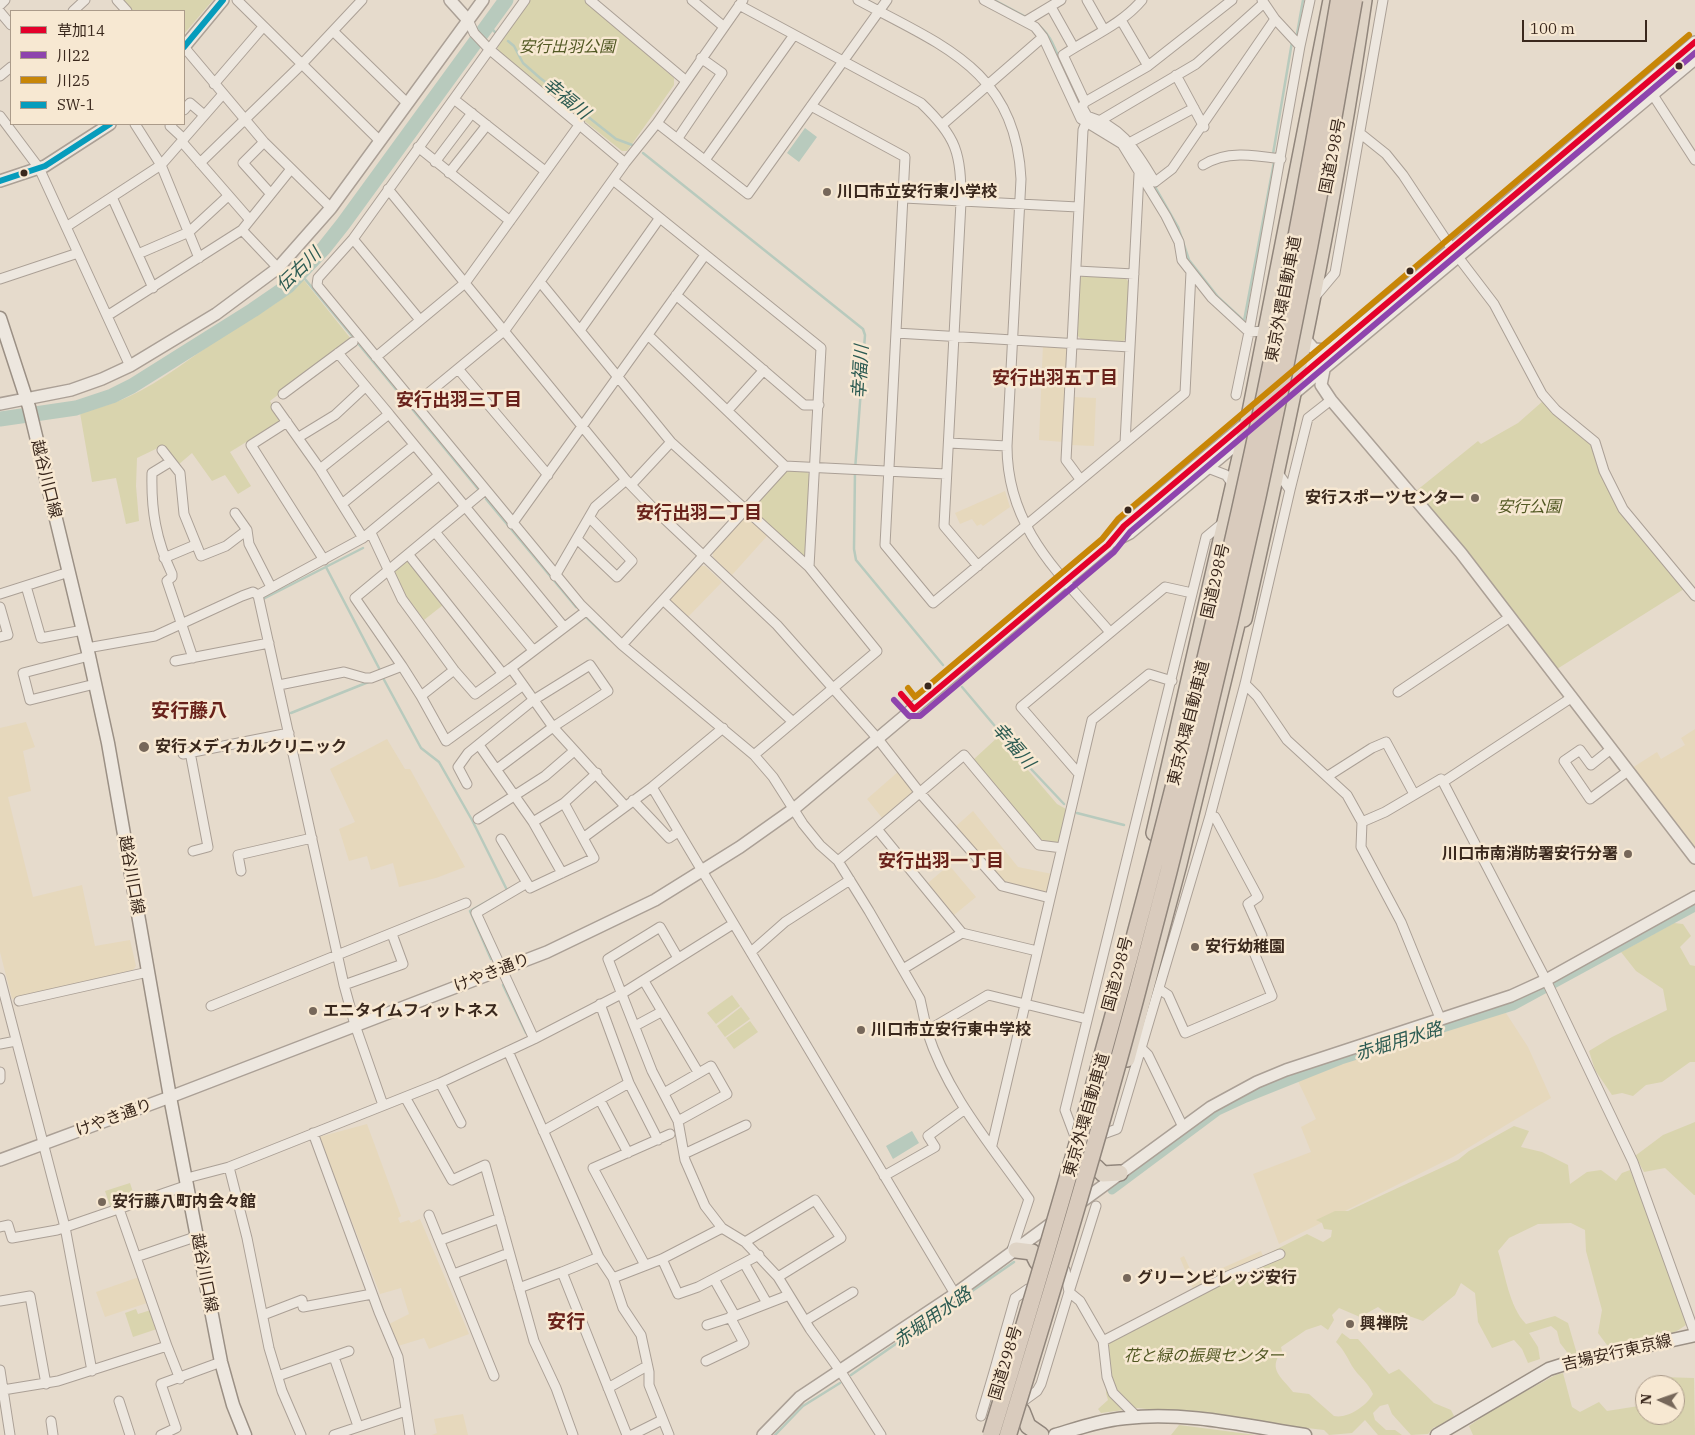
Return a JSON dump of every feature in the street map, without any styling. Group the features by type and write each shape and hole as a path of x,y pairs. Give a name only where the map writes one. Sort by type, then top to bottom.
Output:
{"highway":[{"name":"国道298号","path":"1275,308 1331,0"},
{"path":"1150,852 1248,422 1331,0"},
{"name":"東京外環自動車道","path":"991,1435 1076,1156 1194,706 1240,508 1282,308 1339,0"},
{"name":"東京外環自動車道","path":"1008,1435 1134,1003 1214,692 1297,310 1354,0"},
{"name":"国道298号","path":"1304,311 1363,0"},
{"path":"1179,864 1227,695 1306,334 1347,118 1363,0"},
{"name":"国道298号","path":"984,1435 997,1377 1037,1262 1074,1134 1150,852 1234,508"},
{"name":"国道298号","path":"1016,1435 1065,1270 1091,1202 1096,1167 1179,864 1224,684 1263,509"},
{"path":"1096,1167 1104,1174 1120,1173"},
{"path":"1013,1252 1032,1252 1037,1262"},
{"path":"1024,1405 1028,1426 1041,1435"}],"main road":[{"name":"越谷川口線","path":"0,318 28,403 88,652 118,796 170,1097 221,1362 226,1384 245,1435"},
{"name":"吉場安行東京線","path":"1437,1435 1549,1369 1695,1334"},
{"path":"1055,1435 1106,1421 1137,1417 1194,1419 1305,1435"}],"street":[{"path":"0,5 5,0"},
{"path":"74,10 85,0"},
{"path":"117,0 126,10"},
{"path":"185,46 223,0"},
{"path":"237,0 380,141"},
{"path":"450,0 468,20 474,34 489,49 625,163"},
{"path":"0,404 28,403 77,388 130,366 216,314 278,268 331,208 483,0"},
{"path":"525,0 455,100 353,239 318,278 317,285 484,491 586,611 622,645 754,755 773,777 795,808 803,824 820,845 838,860 920,999 927,1031 944,1074 965,1109 1029,1199 1013,1252"},
{"path":"590,0 685,80"},
{"path":"692,0 723,26"},
{"path":"858,0 953,51 990,84 1007,114 1016,137 1021,164 1007,446 1010,488 1025,526 1066,581 1109,631"},
{"path":"657,123 748,194 887,0"},
{"path":"984,0 1035,27 1043,37 1081,119 1086,123 1099,124 1196,64 1263,1 1275,19 1300,46"},
{"path":"1087,0 1104,30"},
{"path":"1085,102 1063,55 1121,20 1142,0"},
{"path":"1232,0 1148,66 1085,102 1082,108 1087,116 1126,138 1155,182 1172,169 1204,127 1275,19"},
{"path":"1236,395 1310,0"},
{"path":"1313,298 1335,273 1361,134 1383,0"},
{"path":"200,163 301,65 358,2"},
{"path":"414,405 459,370 505,330 541,283 625,163 657,123 685,80 741,2 794,35 921,103 943,124 952,140 961,171 961,202 944,526 978,566"},
{"path":"1026,21 1057,2 1074,48"},
{"path":"0,12 10,24"},
{"path":"1121,20 1148,66"},
{"path":"214,84 263,27"},
{"path":"333,31 407,103"},
{"path":"705,160 794,35"},
{"path":"943,124 1043,37"},
{"path":"1108,544 1130,533 1244,439 1292,394 1324,370 1695,42"},
{"path":"185,48 264,142 331,208"},
{"path":"678,138 722,73 701,58"},
{"path":"1108,544 1124,526 1248,422 1329,350 1455,253 1695,59"},
{"path":"0,76 10,68"},
{"path":"1176,76 1204,127"},
{"path":"66,227 161,164 223,94"},
{"path":"1652,95 1695,160"},
{"path":"455,100 545,170"},
{"path":"185,109 190,103 204,115"},
{"path":"811,106 905,157 885,545 934,603 1185,393 1191,272"},
{"path":"1129,142 1194,108"},
{"path":"435,162 472,114"},
{"path":"0,116 39,168 130,366"},
{"path":"1080,479 1066,460 1078,207 1083,130 1086,123"},
{"path":"376,358 465,283 580,124"},
{"path":"1099,124 1122,144 1166,216 1179,242 1182,260 1191,272 1212,298 1249,332 1266,331"},
{"path":"0,181 39,168 105,125"},
{"path":"136,125 161,164 199,258"},
{"path":"171,125 200,163 250,220"},
{"path":"449,173 486,125"},
{"path":"1361,134 1386,154 1403,175 1455,253 1494,304 1542,394 1556,410 1595,442 1604,471 1623,509 1694,591"},
{"path":"264,142 243,163 270,193"},
{"path":"418,148 510,221"},
{"path":"1203,165 1214,158 1251,154 1281,160"},
{"path":"107,316 242,230 291,169"},
{"path":"1125,443 1139,173"},
{"path":"613,180 821,348 816,467 809,567"},
{"path":"388,189 628,482 777,625 878,739 920,792 1002,886 1050,898"},
{"path":"138,254 189,232 228,196"},
{"path":"112,197 153,288"},
{"path":"904,198 1020,206 1078,207"},
{"path":"580,329 659,219"},
{"path":"242,230 278,268"},
{"path":"353,239 420,320"},
{"path":"0,279 78,253"},
{"path":"512,524 705,255"},
{"path":"1076,271 1134,274"},
{"path":"541,283 619,375 671,442 809,567 877,651 754,755"},
{"path":"676,295 804,405 819,405"},
{"path":"896,333 1072,342 1130,347"},
{"path":"1306,334 1307,341 1314,349 1329,350"},
{"path":"648,335 784,466 946,474"},
{"path":"283,394 353,342"},
{"path":"338,353 564,627"},
{"path":"459,370 548,475"},
{"path":"728,410 764,370"},
{"path":"1324,370 1321,385 1331,400 1461,553 1695,858"},
{"path":"299,437 335,415 365,387"},
{"path":"1106,1133 1117,1129 1210,816 1308,418 1331,400"},
{"path":"276,407 299,437 342,504 389,568 402,599 454,670 476,694 586,611"},
{"path":"320,469 389,414"},
{"path":"287,422 251,445 324,560"},
{"path":"555,576 595,507 628,482 671,442"},
{"path":"949,443 1007,446"},
{"path":"342,504 414,445"},
{"path":"162,450 180,473 181,500 195,545 201,556 226,546 247,530"},
{"path":"170,462 152,473 155,519 159,546 172,574 172,577 167,581 193,658"},
{"path":"622,645 784,466"},
{"path":"1208,468 1226,475 1233,485"},
{"path":"1276,470 1290,490"},
{"path":"258,595 367,536 438,476"},
{"path":"484,491 354,598 402,666 446,741 522,686"},
{"path":"235,513 247,530 249,544 271,587"},
{"path":"577,539 617,577 632,561 590,518"},
{"path":"1074,1134 1065,1110 1087,1019 1172,681 1206,537 1224,522"},
{"path":"435,532 533,650"},
{"name":"けやき通り","path":"0,1160 170,1097 547,952 655,900 702,872 795,808 1108,544"},
{"path":"164,558 195,545"},
{"path":"408,554 503,674"},
{"path":"0,594 69,572"},
{"path":"26,586 41,638 83,630"},
{"path":"1079,774 1021,707 1109,631 1165,587 1192,593"},
{"path":"95,684 30,700 23,672 88,652 142,640 182,625 242,596 253,592 258,595 344,985 355,1025 384,1105"},
{"path":"663,600 793,722"},
{"path":"0,607 8,635 0,637"},
{"path":"1398,692 1510,617"},
{"path":"175,661 269,643"},
{"path":"467,784 458,767 468,752 532,701 590,664 608,691 553,727 497,769"},
{"path":"279,685 344,672 371,678 402,666"},
{"path":"511,668 532,701 553,727 597,773 625,806"},
{"path":"421,696 454,670"},
{"path":"992,1145 1092,720 1149,674 1172,681"},
{"path":"1244,684 1257,696 1287,740 1347,795 1362,822 1361,847 1401,922 1440,1018"},
{"path":"1443,782 1571,698"},
{"path":"583,838 652,787 723,728"},
{"path":"193,851 208,847 187,753 289,733"},
{"path":"1328,776 1365,752 1386,742 1414,794"},
{"path":"479,745 533,822 562,874"},
{"path":"1611,749 1591,765 1580,750 1564,761 1590,799 1628,771"},
{"path":"478,819 545,776 574,751"},
{"path":"838,860 964,755 1039,845 1062,848"},
{"path":"533,822 564,803 597,773"},
{"path":"1362,822 1385,812 1441,779 1443,782 1546,980 1633,1162 1695,1334"},
{"path":"652,787 955,1294"},
{"path":"633,800 668,838 678,832"},
{"path":"501,839 530,888 594,858 564,803"},
{"path":"1210,816 1215,818 1258,897 1248,904 1262,935"},
{"path":"877,828 962,934 1037,951"},
{"path":"241,871 238,855 312,838"},
{"path":"751,952 784,922 850,880"},
{"path":"527,883 476,913 534,1039"},
{"path":"763,1435 800,1397 841,1372 955,1294 1048,1226 1091,1202 1120,1173 1211,1107 1257,1082 1314,1060 1511,996 1546,980 1695,897"},
{"path":"211,1006 466,903"},
{"path":"0,1227 8,1225 12,1238 65,1227 119,1209 229,1167 440,1083 534,1039 623,993 733,924"},
{"path":"678,958 660,928 608,959 623,993 652,1072 678,1121 684,1154 705,1206 722,1228 744,1242 759,1255 778,1277 804,1321 841,1372 881,1435"},
{"path":"344,985 403,964 392,934"},
{"path":"903,969 962,934"},
{"path":"1159,989 1168,995 1185,1033 1272,996 1252,950"},
{"path":"19,1001 148,972"},
{"path":"0,978 3,1004 16,1041 41,1144 65,1227 92,1371"},
{"path":"644,980 661,1012 698,1072"},
{"path":"927,1031 988,995 1087,1019"},
{"path":"600,1004 629,1083 658,1140"},
{"path":"635,1026 661,1012"},
{"path":"0,1044 16,1041"},
{"path":"1141,1048 1148,1055 1183,1127"},
{"path":"508,1051 599,1257 612,1278 623,1308 641,1335 649,1385 662,1420 670,1435"},
{"path":"664,1092 711,1066 727,1094 678,1121"},
{"path":"0,1072 0,1079"},
{"path":"440,1083 462,1123"},
{"path":"543,1131 629,1083"},
{"path":"405,1097 452,1180 485,1165 534,1341 556,1388 573,1435"},
{"path":"600,1100 628,1153"},
{"path":"884,1176 935,1147 928,1136 965,1109"},
{"path":"684,1154 746,1124"},
{"path":"314,1133 372,1294 398,1357 410,1435"},
{"path":"646,1265 593,1168 670,1134"},
{"path":"229,1167 278,1376 301,1435"},
{"path":"744,1242 815,1200 840,1238 778,1277"},
{"path":"1024,1405 1038,1391 1041,1384 1069,1292 1091,1202"},
{"path":"119,1209 180,1379"},
{"path":"429,1215 441,1240 494,1376"},
{"path":"441,1240 500,1218"},
{"path":"612,1278 662,1259 722,1228"},
{"path":"136,1257 198,1236"},
{"path":"454,1274 509,1253"},
{"path":"1103,1340 1228,1276 1280,1254"},
{"path":"662,1259 678,1294 714,1279 759,1255"},
{"path":"519,1288 599,1257"},
{"path":"744,1263 768,1303"},
{"path":"1065,1270 1069,1292 1080,1301 1103,1340 1109,1386 1118,1399 1137,1417"},
{"path":"562,1272 627,1435"},
{"path":"706,1361 744,1343 714,1279"},
{"path":"804,1321 853,1292"},
{"path":"263,1315 302,1300 304,1307 372,1294"},
{"path":"707,1325 789,1295"},
{"path":"0,1301 30,1296 46,1384"},
{"path":"3,1390 46,1384 167,1346"},
{"path":"278,1376 349,1352"},
{"path":"334,1357 358,1426"},
{"path":"161,1435 176,1428 161,1384 180,1379 221,1362"},
{"path":"608,1388 647,1366"},
{"path":"0,1370 10,1435"},
{"path":"981,1416 997,1377"},
{"path":"119,1401 130,1435"},
{"path":"334,1435 406,1411"},
{"path":"632,1435 662,1420"},
{"path":"51,1421 53,1435"}],"shaded area":[{"path":"805,128 817,137 799,162 787,153"},
{"path":"1043,344 1065,345 1068,348 1063,442 1039,440"},
{"path":"1073,397 1096,398 1094,446 1070,445"},
{"path":"1005,491 1010,507 983,526 981,524 977,526 972,519 960,524 955,513"},
{"path":"747,518 767,536 732,575 713,557 713,550 742,519"},
{"path":"699,566 705,566 722,582 688,617 671,602 671,596"},
{"path":"26,722 35,747 23,751 31,791 8,797 33,897 82,885 95,946 130,940 136,966 132,971 12,999 0,952 0,728"},
{"path":"1695,729 1695,850 1632,768 1657,752 1661,759 1685,745 1681,738"},
{"path":"387,739 405,769 410,769 465,867 436,878 399,887 393,863 371,870 367,856 349,861 339,829 355,822 330,769"},
{"path":"899,771 914,791 883,819 867,799"},
{"path":"973,811 1018,867 1052,874 1046,893 1006,885 955,827"},
{"path":"949,865 976,897 954,915 928,883"},
{"path":"1504,1010 1528,1047 1551,1098 1453,1157 1279,1244 1253,1174 1311,1152 1301,1127 1316,1119 1296,1077"},
{"path":"367,1124 401,1216 398,1218 400,1223 409,1220 411,1223 420,1219 469,1334 429,1349 424,1338 398,1346 389,1324 409,1314 401,1288 380,1294 319,1137"},
{"path":"912,1131 919,1143 893,1159 886,1146"},
{"path":"1261,1251 1263,1256 1193,1289 1180,1258 1184,1256 1195,1280"},
{"path":"139,1277 147,1303 105,1317 96,1292"},
{"path":"463,1414 468,1435 432,1435 437,1433 434,1419"}],"green space":[{"path":"122,0 213,0 185,33 185,10 131,10"},
{"name":"安行出羽公園","path":"529,0 584,0 674,78 674,85 627,151 622,151 498,52 497,44"},
{"path":"1083,275 1125,278 1129,282 1127,338 1122,342 1081,339 1077,335 1079,280"},
{"path":"303,279 351,339 270,401 282,420 230,452 251,486 238,494 225,475 212,481 192,453 178,465 164,445 137,458 136,486 139,521 126,524 116,478 92,482 80,413 110,404 153,384 276,303"},
{"name":"安行公園","path":"1543,401 1589,440 1603,480 1618,505 1684,589 1557,669 1416,491 1478,441 1481,444 1518,423"},
{"path":"792,470 806,471 811,476 806,554 801,557 753,513 753,507 784,473"},
{"path":"408,560 443,605 424,620 403,592 394,572"},
{"path":"999,736 1057,804 1066,809 1059,841 1055,844 1040,840 973,760"},
{"path":"1674,923 1683,924 1691,936 1680,947 1690,965 1695,966 1695,1062 1690,1062 1662,1082 1646,1085 1633,1096 1622,1093 1612,1095 1595,1070 1589,1051 1612,1037 1667,1010 1663,989 1636,971 1621,952"},
{"path":"732,995 740,1006 716,1024 707,1013"},
{"path":"741,1007 750,1019 725,1037 717,1026"},
{"path":"750,1021 758,1032 734,1049 726,1038"},
{"path":"1695,1122 1694,1195 1665,1168 1644,1172 1635,1156 1663,1135"},
{"name":"花と緑の振興センター","path":"1514,1126 1529,1131 1521,1147 1542,1152 1568,1165 1570,1184 1587,1172 1601,1170 1616,1181 1622,1173 1630,1170 1672,1275 1686,1325 1677,1331 1648,1342 1628,1345 1607,1345 1598,1333 1602,1310 1586,1251 1585,1230 1571,1223 1538,1224 1509,1238 1498,1251 1508,1289 1515,1309 1526,1324 1555,1316 1568,1323 1577,1354 1570,1356 1560,1343 1557,1331 1551,1326 1529,1333 1538,1347 1540,1359 1528,1363 1522,1349 1514,1340 1492,1348 1478,1322 1475,1293 1461,1283 1455,1295 1423,1321 1409,1316 1405,1322 1398,1322 1378,1307 1360,1317 1339,1308 1332,1315 1334,1320 1328,1330 1321,1325 1306,1330 1281,1347 1282,1351 1276,1363 1276,1368 1293,1392 1309,1394 1334,1416 1345,1416 1356,1411 1373,1394 1354,1370 1336,1342 1342,1333 1350,1339 1358,1339 1389,1374 1399,1369 1434,1403 1451,1410 1454,1416 1440,1427 1434,1427 1428,1434 1411,1435 1392,1414 1388,1404 1380,1406 1373,1413 1375,1420 1386,1430 1395,1430 1402,1435 1378,1435 1365,1420 1352,1433 1329,1435 1324,1430 1138,1408 1101,1413 1098,1409 1108,1400 1106,1393 1108,1341 1242,1274 1273,1251 1307,1234 1323,1242 1331,1237 1332,1230 1324,1229 1322,1223 1316,1220 1335,1211 1348,1211 1458,1160 1469,1151"},
{"path":"130,1183 135,1198 110,1206 105,1191"},
{"path":"136,1309 138,1314 151,1310 157,1329 133,1337 125,1313"},
{"path":"1563,1373 1572,1407 1580,1412 1599,1402 1607,1411 1635,1407 1635,1425 1685,1425 1685,1378 1694,1378 1695,1435 1473,1435 1469,1426 1477,1420 1553,1376"},
{"path":"1179,1425 1256,1435 1171,1435"}],"waterway":[{"name":"伝右川","path":"0,419 76,408 112,396 132,386 288,286 324,248 343,224 506,0"},
{"path":"994,0 1028,18"},
{"path":"1297,34 1303,0"},
{"path":"1032,21 1039,25 1049,37 1065,74"},
{"name":"幸福川","path":"488,25 495,32"},
{"name":"幸福川","path":"508,41 514,46 523,63 540,78 616,139 635,146"},
{"path":"1273,154 1292,42"},
{"name":"幸福川","path":"643,153 863,329 865,335 855,470 854,549 856,560 943,665"},
{"path":"1154,185 1178,227 1189,260 1218,297 1244,321 1274,162"},
{"path":"300,273 479,490"},
{"path":"486,499 576,607"},
{"path":"263,599 363,548"},
{"path":"326,567 380,670"},
{"path":"586,617 609,639"},
{"path":"382,676 421,748 439,762 472,820 507,890"},
{"path":"291,713 371,681"},
{"name":"幸福川","path":"962,687 1032,770 1064,804"},
{"name":"幸福川","path":"1077,813 1124,825"},
{"path":"491,959 470,911 500,894"},
{"name":"赤堀用水路","path":"1112,1190 1218,1111 1341,1060 1513,1006 1695,907"},
{"path":"503,985 526,1033"},
{"name":"赤堀用水路","path":"851,1375 1014,1262"},
{"name":"赤堀用水路","path":"775,1435 803,1406 840,1383"}],"transit line":[{"name":"SW-1","path":"185,46 223,0"},
{"name":"川25","path":"908,688 915,697 1102,539 1118,519 1689,35"},
{"name":"草加14","path":"901,694 914,709 1108,545 1124,526 1695,42"},
{"name":"川22","path":"894,700 909,716 920,716 1114,552 1130,532 1695,53"},
{"name":"SW-1","path":"0,181 45,166 108,125"}],"place":[{"name":"川口市立安行東小学校","path":"827,192"},
{"name":"安行スポーツセンター","path":"1475,498"},
{"name":"安行メディカルクリニック","path":"144,747"},
{"name":"川口市南消防署安行分署","path":"1628,854"},
{"name":"安行幼稚園","path":"1195,947"},
{"name":"エニタイムフィットネス","path":"313,1011"},
{"name":"川口市立安行東中学校","path":"861,1030"},
{"name":"安行藤八町内会々館","path":"102,1202"},
{"name":"グリーンビレッジ安行","path":"1127,1278"},
{"name":"興禅院","path":"1350,1324"}],"district":[{"name":"安行出羽五丁目","path":"1055,379"},
{"name":"安行出羽三丁目","path":"459,401"},
{"name":"安行出羽二丁目","path":"699,514"},
{"name":"安行藤八","path":"189,712"},
{"name":"安行出羽一丁目","path":"941,862"},
{"name":"安行","path":"566,1323"}]}
